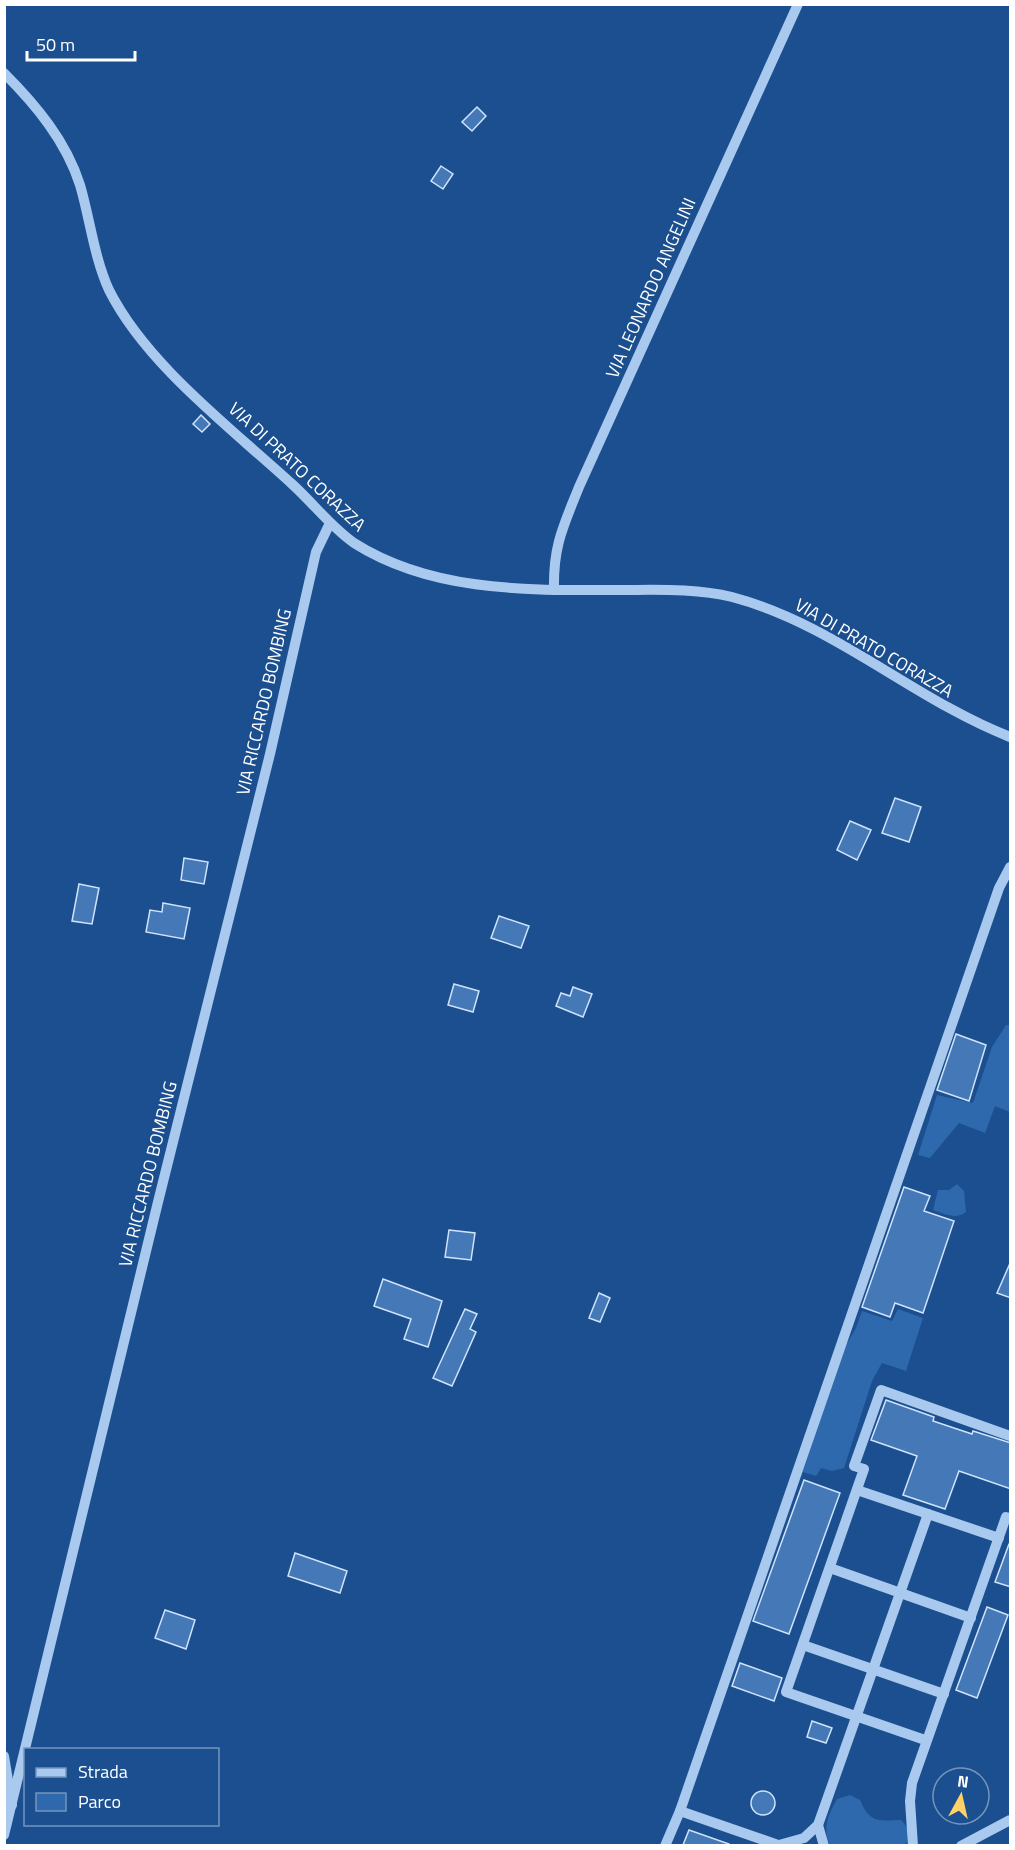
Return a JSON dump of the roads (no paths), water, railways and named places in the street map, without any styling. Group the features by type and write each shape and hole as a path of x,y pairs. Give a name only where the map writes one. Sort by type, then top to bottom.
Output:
{"street":[{"name":"VIA LEONARDO ANGELINI","path":"554,590 553,560 558,540 579,487 798,4"},
{"name":"VIA DI PRATO CORAZZA","path":"4,73 39,111 69,158 79,183 104,277 135,332 174,375 311,501 330,523 366,550 433,575 501,588 689,591 721,595 762,606 812,628 954,713 1011,737"},
{"name":"VIA RICCARDO BOMBING","path":"4,1835 8,1804 270,754 316,552 330,523"},
{"path":"665,1845 680,1811 999,888 1011,867"},
{"path":"925,1740 786,1692 864,1469 854,1466 880,1390 1011,1436"},
{"path":"857,1490 999,1538"},
{"path":"680,1811 780,1845 804,1838 819,1825 928,1514"},
{"path":"913,1845 910,1801 925,1740 944,1694 1006,1516 1011,1518"},
{"path":"830,1568 971,1618"},
{"path":"803,1645 944,1694"},
{"path":"4,1756 8,1804"},
{"path":"961,1845 1011,1820"},
{"path":"819,1825 824,1845"}]}
